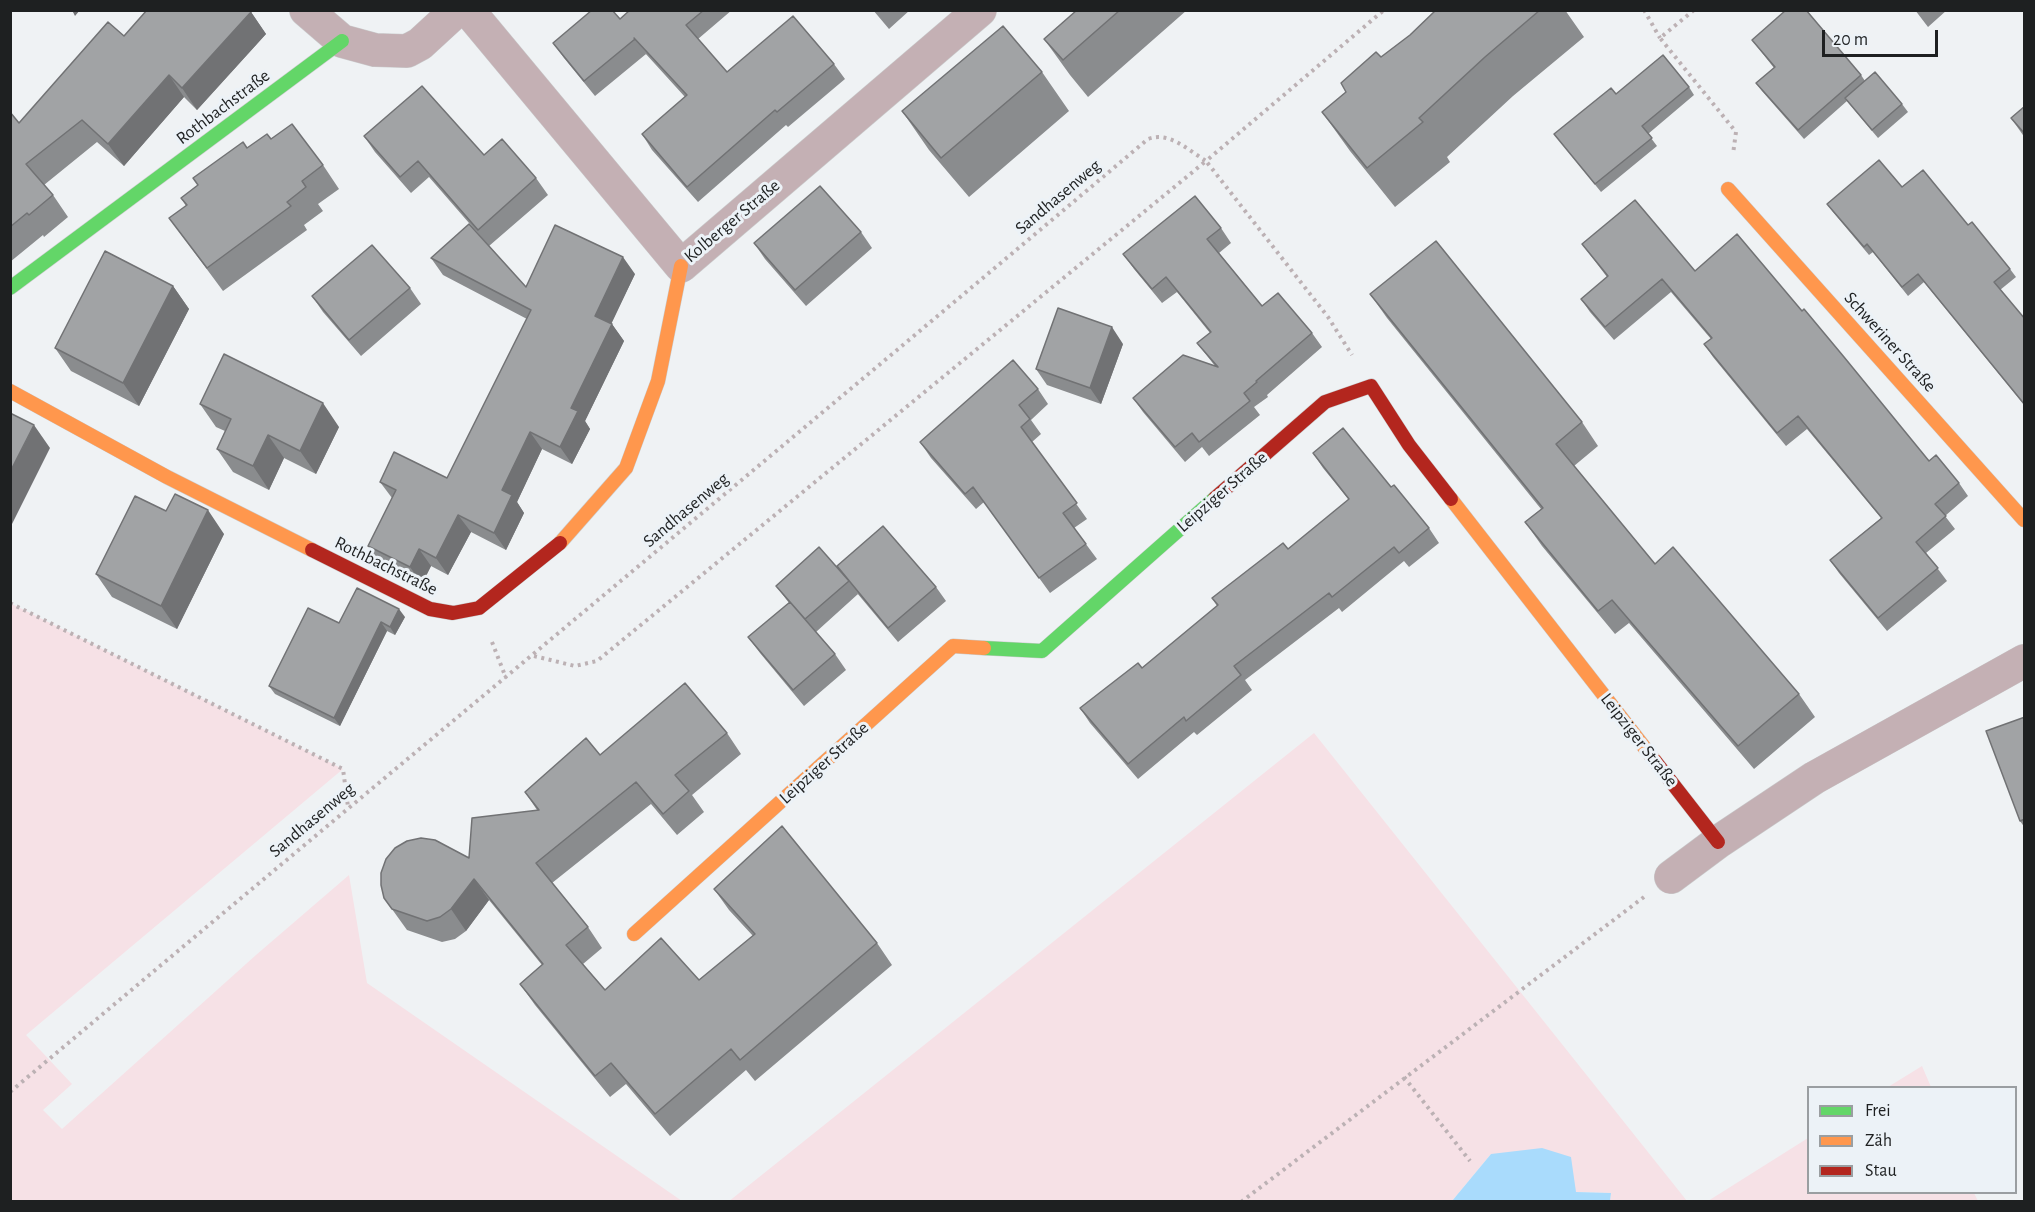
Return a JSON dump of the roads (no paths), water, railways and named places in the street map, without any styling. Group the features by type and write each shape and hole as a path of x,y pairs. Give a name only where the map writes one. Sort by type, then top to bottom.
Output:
{"street":[{"path":"306,10 342,41 375,50 407,51 420,44 457,10"},
{"name":"Kolberger Straße","path":"468,10 681,266 980,10"},
{"name":"Rothbachstraße","path":"10,288 342,41"},
{"name":"Schweriner Straße","path":"1728,189 2025,520"},
{"name":"Rothbachstraße","path":"10,391 167,477 430,609 453,613 479,608 555,548 626,468 658,381 681,266"},
{"name":"Leipziger Straße","path":"634,934 953,646 1042,651 1325,402 1371,386 1409,445 1718,842"},
{"path":"1671,877 1718,842 1814,778 2025,661"}],"water":[{"path":"1542,1148 1571,1157 1576,1192 1611,1193 1610,1201 1452,1201 1491,1154"}]}
